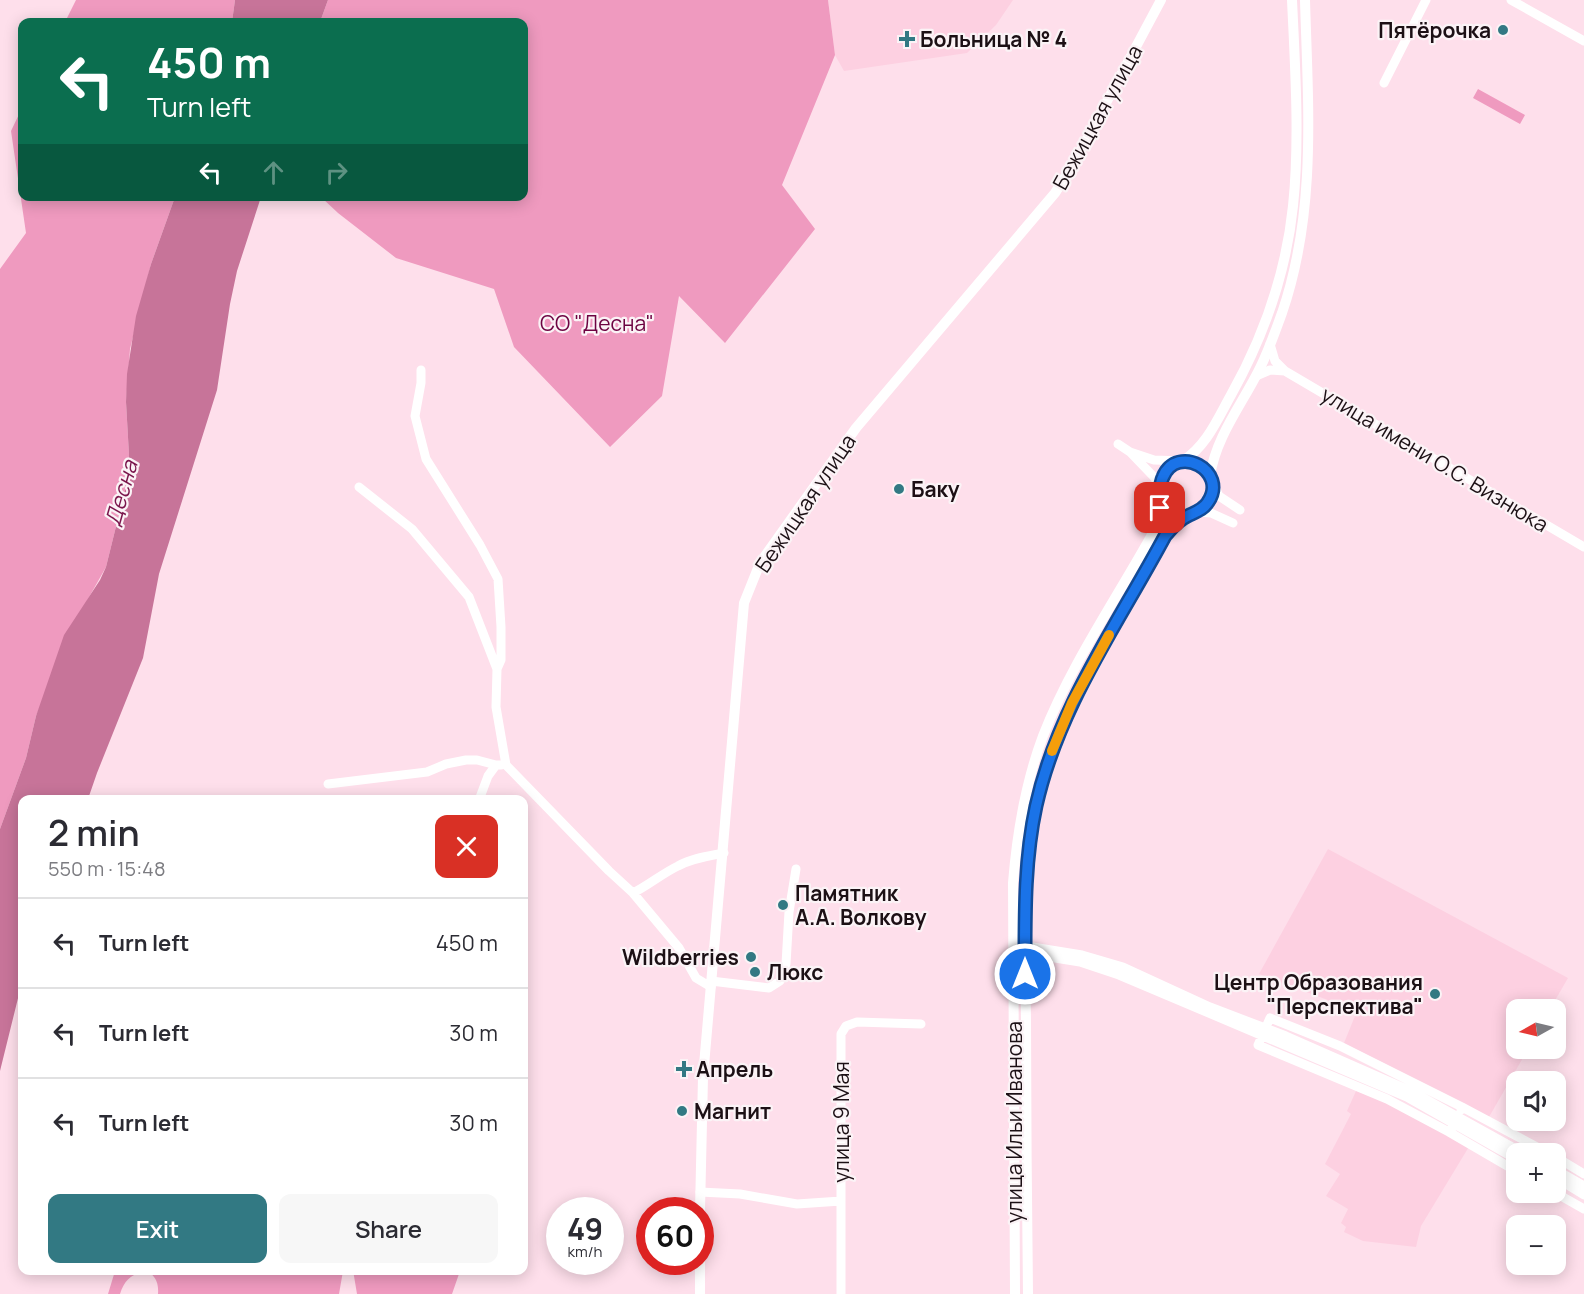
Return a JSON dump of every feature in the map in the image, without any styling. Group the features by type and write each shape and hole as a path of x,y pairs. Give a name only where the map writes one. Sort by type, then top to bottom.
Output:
{"main road":[{"name":"Бежицкая улица","path":"700,1197 703,1077 744,603 760,563 856,428 1055,193 1075,161 1161,0"},
{"path":"1292,0 1296,172 1289,237 1280,278 1262,334 1249,363 1202,446 1183,461 1169,467 1164,473 1161,492 1172,510 1188,514 1203,508 1212,493 1210,476 1214,456 1270,344 1292,280 1301,245 1306,210 1309,142 1305,0"},
{"path":"1183,461 1199,464 1210,476"},
{"name":"улица Ильи Иванова","path":"1015,1294 1013,948 1016,841 1023,803 1054,710 1149,540 1156,525 1161,492"},
{"name":"улица Ильи Иванова","path":"1028,1294 1026,884 1036,806 1055,743 1092,663 1165,536 1179,521 1196,512"},
{"path":"700,1275 700,1294"}],"street":[{"path":"1384,82 1426,0"},
{"path":"1511,0 1584,41"},
{"path":"1270,344 1275,361 1285,371"},
{"path":"421,370 415,416 426,459 480,545 498,579 501,660 497,669 496,707 501,765"},
{"path":"1256,376 1270,370 1285,371"},
{"name":"улица имени О.С. Визнюка","path":"1285,371 1584,547"},
{"path":"1118,444 1130,452 1154,477 1161,492"},
{"path":"1130,452 1154,460 1183,461"},
{"path":"1210,476 1220,496 1239,510"},
{"path":"359,487 412,530 469,597 497,669"},
{"path":"1196,512 1211,513 1233,523"},
{"path":"328,784 427,772 446,764 466,760 501,765 633,893 679,948 696,978 711,984 769,988 780,981 786,964 789,912 796,869"},
{"path":"481,795 488,776 501,765"},
{"path":"633,893 678,866 724,853"},
{"path":"1013,948 1100,968 1411,1091 1506,1152"},
{"name":"улица 9 Мая","path":"841,1294 841,1034 846,1026 857,1022 921,1024"},
{"path":"1264,1032 1258,1045 1387,1099 1456,1120 1520,1143"},
{"path":"1456,1120 1506,1145"},
{"path":"1456,1120 1506,1162"},
{"path":"1566,1163 1584,1174"},
{"path":"1566,1176 1584,1186"},
{"path":"1566,1185 1584,1195"},
{"path":"700,1192 740,1194 796,1204 841,1201"},
{"path":"1566,1199 1584,1209"}],"shaded area":[{"path":"235,0 328,0 321,18 233,18"},
{"name":"Больница № 4","path":"828,0 1013,0 996,25 967,53 844,71 835,55"},
{"path":"174,201 260,201 237,271 217,390 159,574 143,658 89,795 18,795 18,998 0,1071 0,829 26,758 36,716 64,635 106,567 128,478 127,374 136,316 151,264"},
{"name":"Центр Образования \"Перспектива\"","path":"1328,849 1568,978 1556,999 1506,999 1506,1059 1522,1059 1515,1071 1506,1071 1506,1087 1489,1117 1344,1043 1357,1011 1259,974"},
{"path":"1356,1091 1381,1099 1470,1145 1421,1226 1416,1247 1363,1241 1344,1232 1346,1227 1341,1223 1348,1209 1326,1196 1340,1174 1325,1164 1351,1114 1347,1111"}],"green space":[{"path":"76,0 235,0 233,18 67,18"},
{"name":"СО \"Десна\"","path":"328,0 828,0 835,55 782,185 815,229 725,343 679,296 662,396 610,447 514,347 494,289 396,258 325,201 528,201 528,18 321,18"},
{"path":"1478,89 1525,115 1520,124 1473,98"},
{"path":"18,116 18,179 11,131"},
{"path":"21,201 174,201 151,264 130,349 126,402 128,478 106,567 88,599 36,716 26,758 0,829 0,269 26,233"},
{"path":"114,1275 134,1275 123,1286 120,1294 108,1294"},
{"path":"152,1275 342,1275 339,1294 158,1294 156,1279"},
{"path":"354,1275 459,1275 452,1294 357,1294"}],"slow traffic":[{"path":"1052,751 1072,703 1109,635"}],"place":[{"name":"Пятёрочка","path":"1503,30"},
{"name":"Больница № 4","path":"907,39"},
{"name":"Баку","path":"899,489"},
{"name":"Памятник А.А. Волкову","path":"783,905"},
{"name":"Wildberries","path":"751,957"},
{"name":"Люкс","path":"755,972"},
{"name":"Центр Образования \"Перспектива\"","path":"1435,994"},
{"name":"Апрель","path":"684,1069"},
{"name":"Магнит","path":"682,1111"}],"route":[{"path":"1025,974 1026,884 1030,842 1045,771 1078,690 1165,536 1179,521 1203,508 1209,501 1213,484 1205,469 1191,461 1183,461 1169,467 1161,479 1160,508"}],"water label":[{"name":"Десна","path":"121,493"}]}
